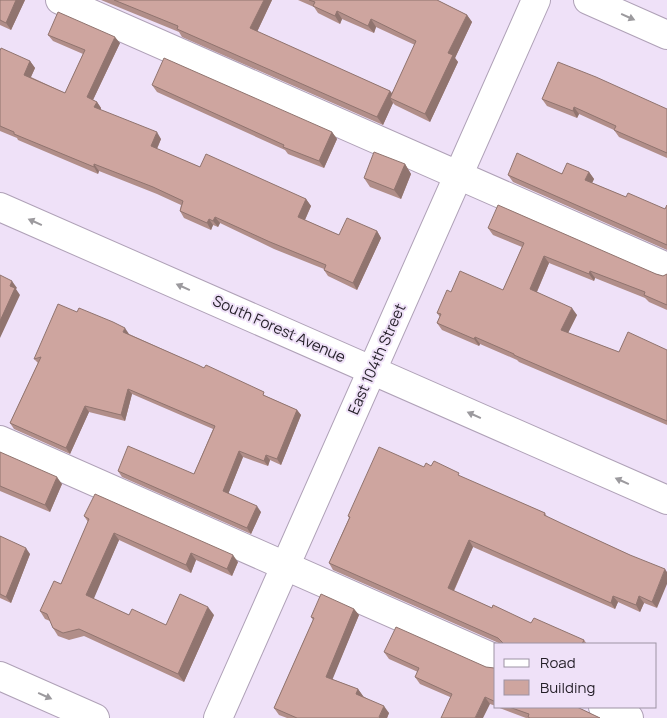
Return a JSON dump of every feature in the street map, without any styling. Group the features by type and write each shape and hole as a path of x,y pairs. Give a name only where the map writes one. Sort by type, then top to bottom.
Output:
{"street":[{"path":"60,0 667,267"},
{"name":"East 104th Street","path":"218,718 536,0"},
{"path":"588,0 667,35"},
{"name":"South Forest Avenue","path":"0,207 667,500"},
{"path":"0,440 494,658"},
{"path":"0,676 95,718"},
{"path":"605,708 628,718"}],"building":[{"path":"0,0 16,0 6,23 0,20"},
{"path":"114,0 264,0 250,28 390,91 377,117 177,29 178,26"},
{"path":"309,0 437,0 467,15 448,53 453,55 425,114 390,98 416,41 371,19 368,26 337,11 335,16 313,6 315,2"},
{"path":"58,12 115,37 87,97 97,102 94,107 157,132 151,146 200,167 206,154 306,199 298,217 339,235 347,218 377,231 353,283 324,270 326,265 215,217 213,221 209,219 207,223 180,211 183,201 153,187 94,164 94,167 14,134 14,132 0,126 1,48 30,61 24,75 65,93 85,50 48,35"},
{"path":"164,58 332,132 319,161 283,147 284,145 152,85"},
{"path":"558,62 667,109 667,153 614,130 616,126 574,107 573,111 542,99"},
{"path":"374,152 405,164 394,190 364,178"},
{"path":"517,153 562,174 567,163 589,172 585,180 626,197 628,193 665,209 667,205 667,245 508,175"},
{"path":"498,205 656,274 663,276 667,274 667,305 644,295 645,292 590,271 589,274 544,256 530,289 572,308 561,330 619,352 628,332 667,350 667,421 475,337 474,339 437,323 441,314 437,313 447,290 451,292 460,271 503,290 524,243 488,228"},
{"path":"0,275 12,281 10,286 15,288 0,321"},
{"path":"58,304 77,312 79,308 113,322 125,328 123,332 204,368 206,365 264,392 263,395 297,410 277,459 266,455 264,461 239,451 223,491 257,506 247,528 118,471 128,446 194,474 215,426 128,389 121,415 85,406 66,448 10,423 41,357 34,359"},
{"path":"379,447 424,467 426,463 431,466 434,461 459,473 458,475 545,513 544,515 630,555 665,569 652,602 639,596 636,605 613,596 611,603 469,540 448,588 492,608 493,605 531,623 534,618 584,640 582,643 503,643 498,638 329,563 350,517 348,516"},
{"path":"0,452 57,477 45,505 0,486"},
{"path":"95,494 233,555 227,569 191,553 186,565 114,533 86,595 129,615 132,609 166,625 180,594 208,607 178,674 79,629 63,633 53,628 47,614 40,611 54,581 61,584 89,519 84,516"},
{"path":"0,536 26,548 6,597 0,594"},
{"path":"321,594 354,609 326,677 358,689 356,694 384,706 380,718 297,718 274,708 314,618 311,617"},
{"path":"396,627 486,667 494,668 494,701 485,697 475,718 441,718 452,694 415,677 419,668 384,652"},
{"path":"512,708 579,708 600,718 530,718 528,717 529,714"}]}
